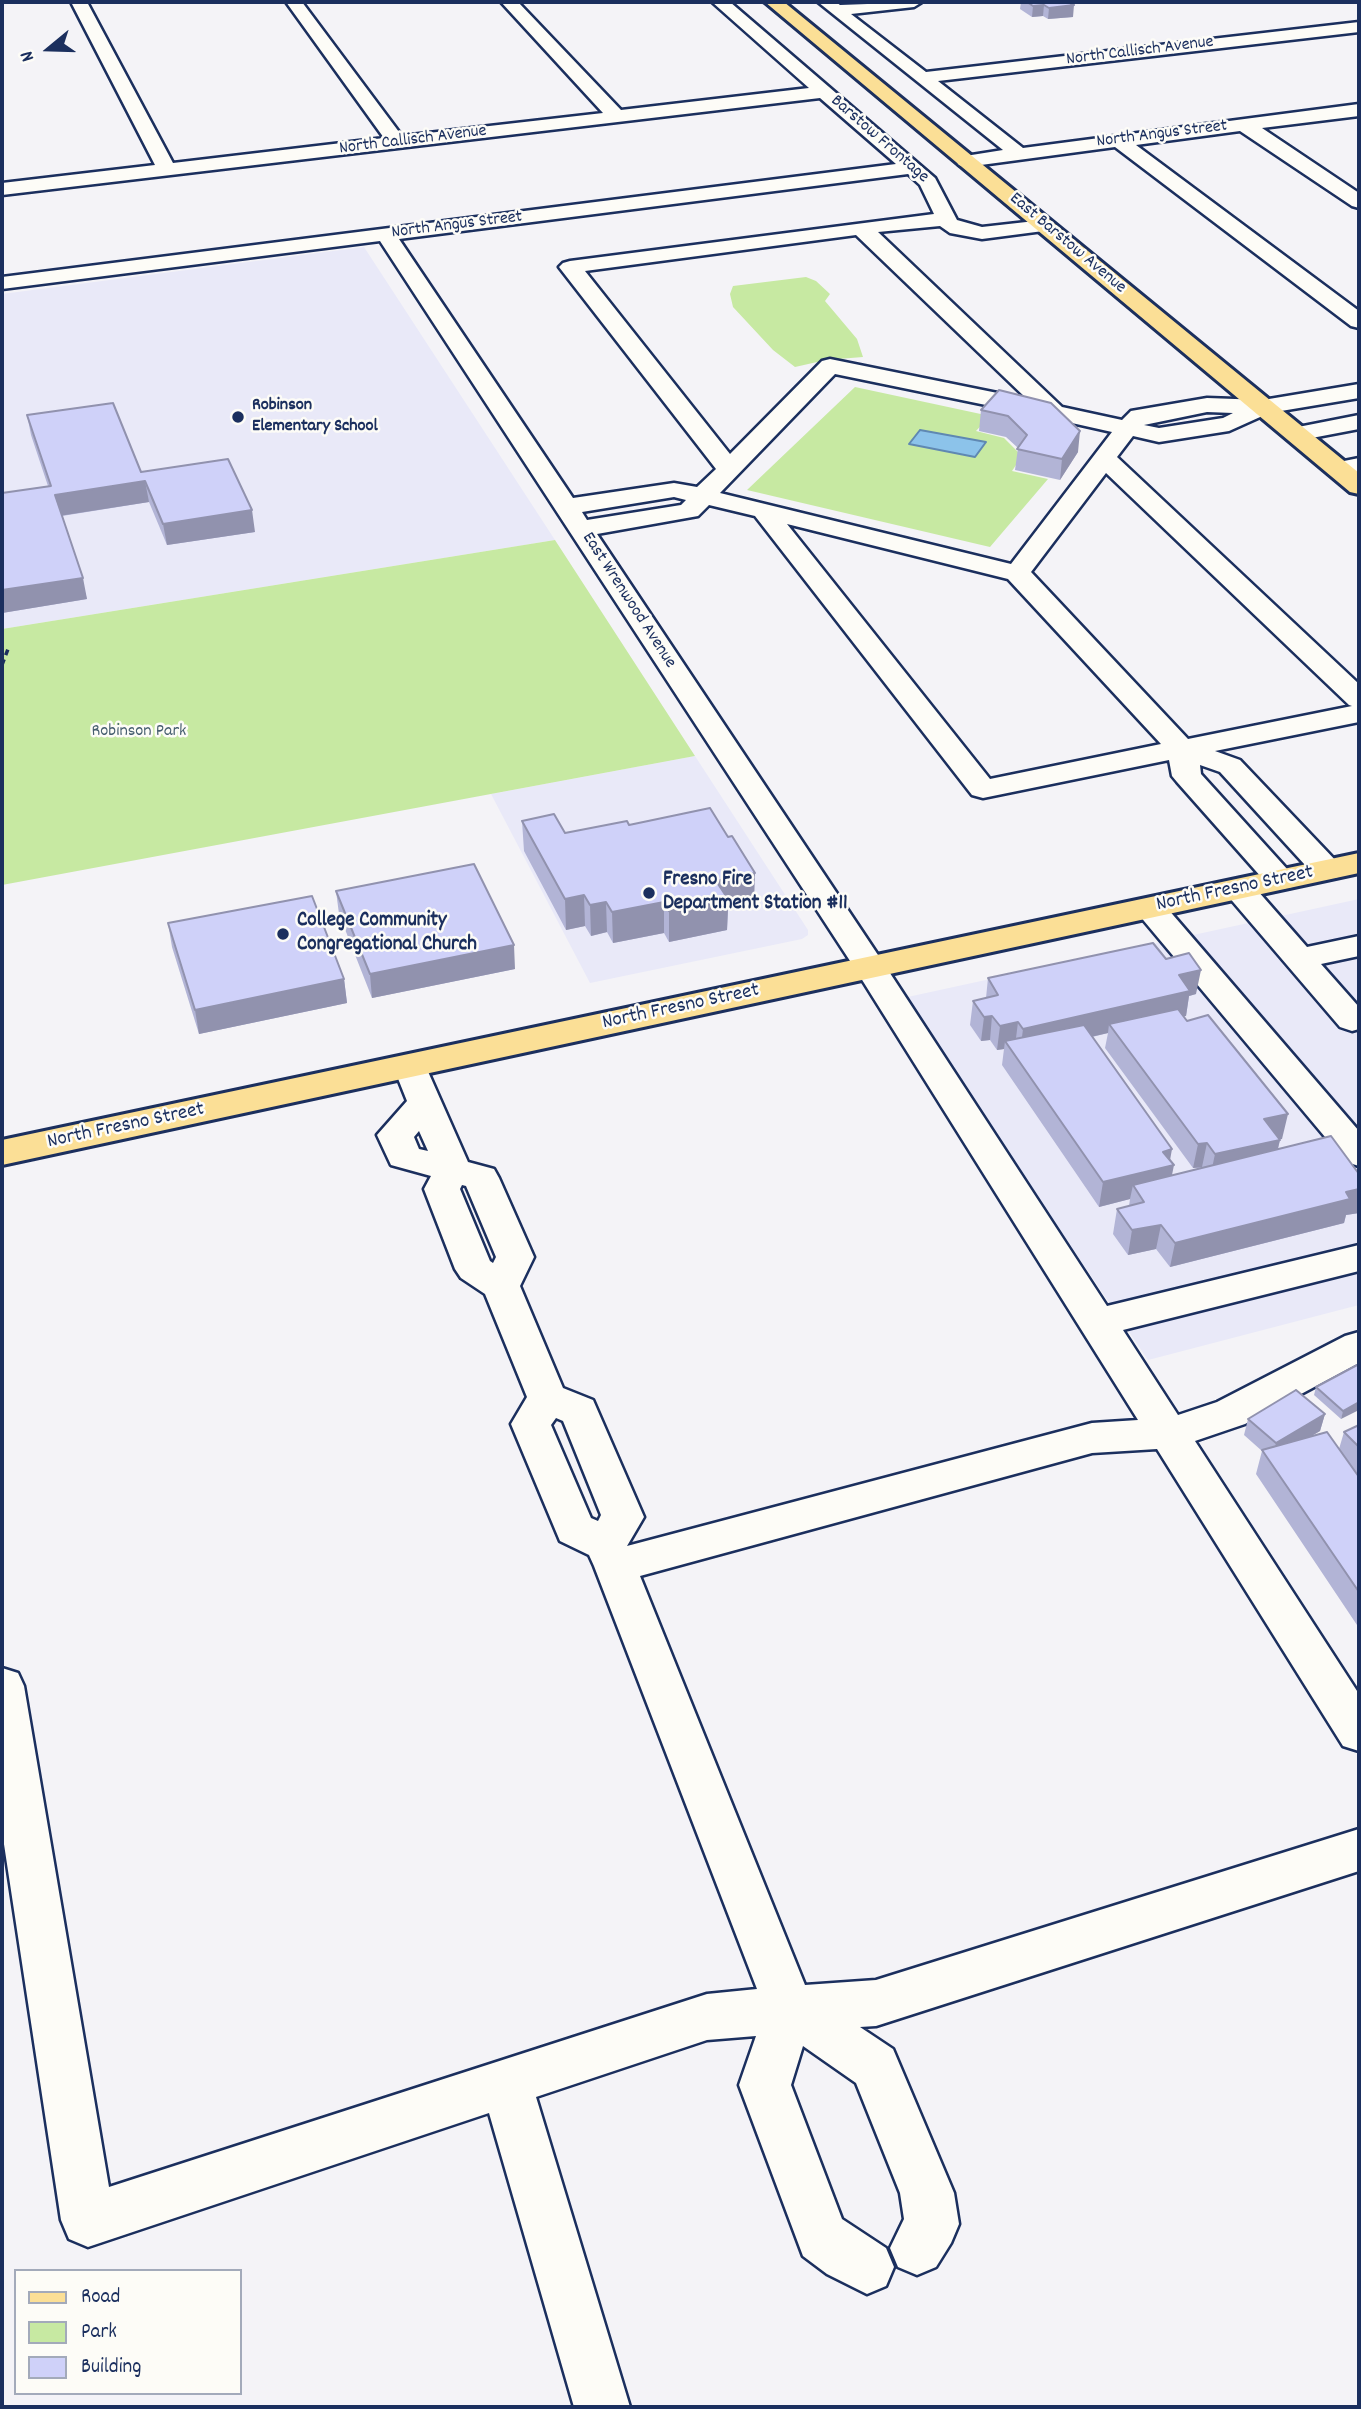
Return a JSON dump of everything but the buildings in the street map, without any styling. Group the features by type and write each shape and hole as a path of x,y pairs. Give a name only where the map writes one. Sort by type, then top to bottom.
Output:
{"main road":[{"name":"East Barstow Avenue","path":"774,2 1296,434 1349,467 1359,486"},
{"name":"North Fresno Street","path":"2,1153 1343,867"}],"street":[{"path":"79,2 167,170"},
{"path":"294,2 397,143"},
{"path":"509,2 617,117"},
{"name":"Barstow Frontage","path":"720,2 933,188 944,219"},
{"path":"831,6 914,2"},
{"path":"831,6 1019,154"},
{"name":"North Callisch Avenue","path":"922,78 1359,27"},
{"name":"North Callisch Avenue","path":"2,190 824,92"},
{"name":"North Angus Street","path":"966,161 1359,110"},
{"path":"1244,125 1359,202"},
{"path":"1119,141 1359,321"},
{"name":"North Angus Street","path":"2,284 912,168"},
{"path":"729,469 570,267 944,219 957,229 982,233 1044,226"},
{"path":"860,228 1054,412"},
{"name":"East Wrenwood Avenue","path":"386,235 870,967 1359,1732"},
{"path":"581,529 689,511 830,366 1127,428"},
{"path":"1017,573 1127,428 1139,416 1207,405 1263,407 1359,391"},
{"path":"1296,434 1359,422"},
{"path":"1104,458 1359,699"},
{"path":"566,507 674,490 762,509 1017,573 1182,749 1230,766 1343,867"},
{"path":"762,509 983,789 1359,713"},
{"path":"1182,749 1187,776 1281,880"},
{"path":"1239,889 1352,1020 1359,1018"},
{"path":"1150,908 1359,1154"},
{"path":"1299,959 1359,946"},
{"path":"410,1066 425,1103"},
{"path":"453,1169 442,1189 474,1269 501,1286 547,1398 531,1424 575,1529 610,1555 790,2009 875,2066 927,2193 932,2224 917,2248"},
{"path":"1099,1322 1359,1258"},
{"path":"610,1555 1092,1438 1168,1433 1231,1413 1359,1346"},
{"path":"2,1686 88,2220 505,2081 707,2017 876,2004 1359,1850"},
{"path":"790,2009 765,2085 822,2237 867,2267"},
{"path":"505,2081 602,2407"}],"lane":[{"path":"425,1103 395,1135 404,1157 453,1169"}],"path":[{"path":"2,666 8,649"}],"shaded area":[{"name":"Robinson Elementary School","path":"364,247 555,540 2,629 2,294"},
{"path":"695,756 808,930 808,935 802,939 590,983 491,794"},
{"path":"1359,899 1359,1305 1148,1360 903,998"}],"green space":[{"path":"806,277 816,281 830,294 825,301 857,339 863,357 826,360 795,367 773,350 733,307 730,294 733,286"},
{"path":"855,387 990,416 976,431 1004,438 1022,456 1012,471 1048,479 990,547 747,490"},
{"name":"Robinson Park","path":"555,540 695,756 2,885 2,629"}],"water":[{"path":"920,430 986,442 975,457 909,444"}],"place":[{"name":"Robinson Elementary School","path":"238,417"},
{"name":"Fresno Fire Department Station #11","path":"649,893"},
{"name":"College Community Congregational Church","path":"283,934"}]}
